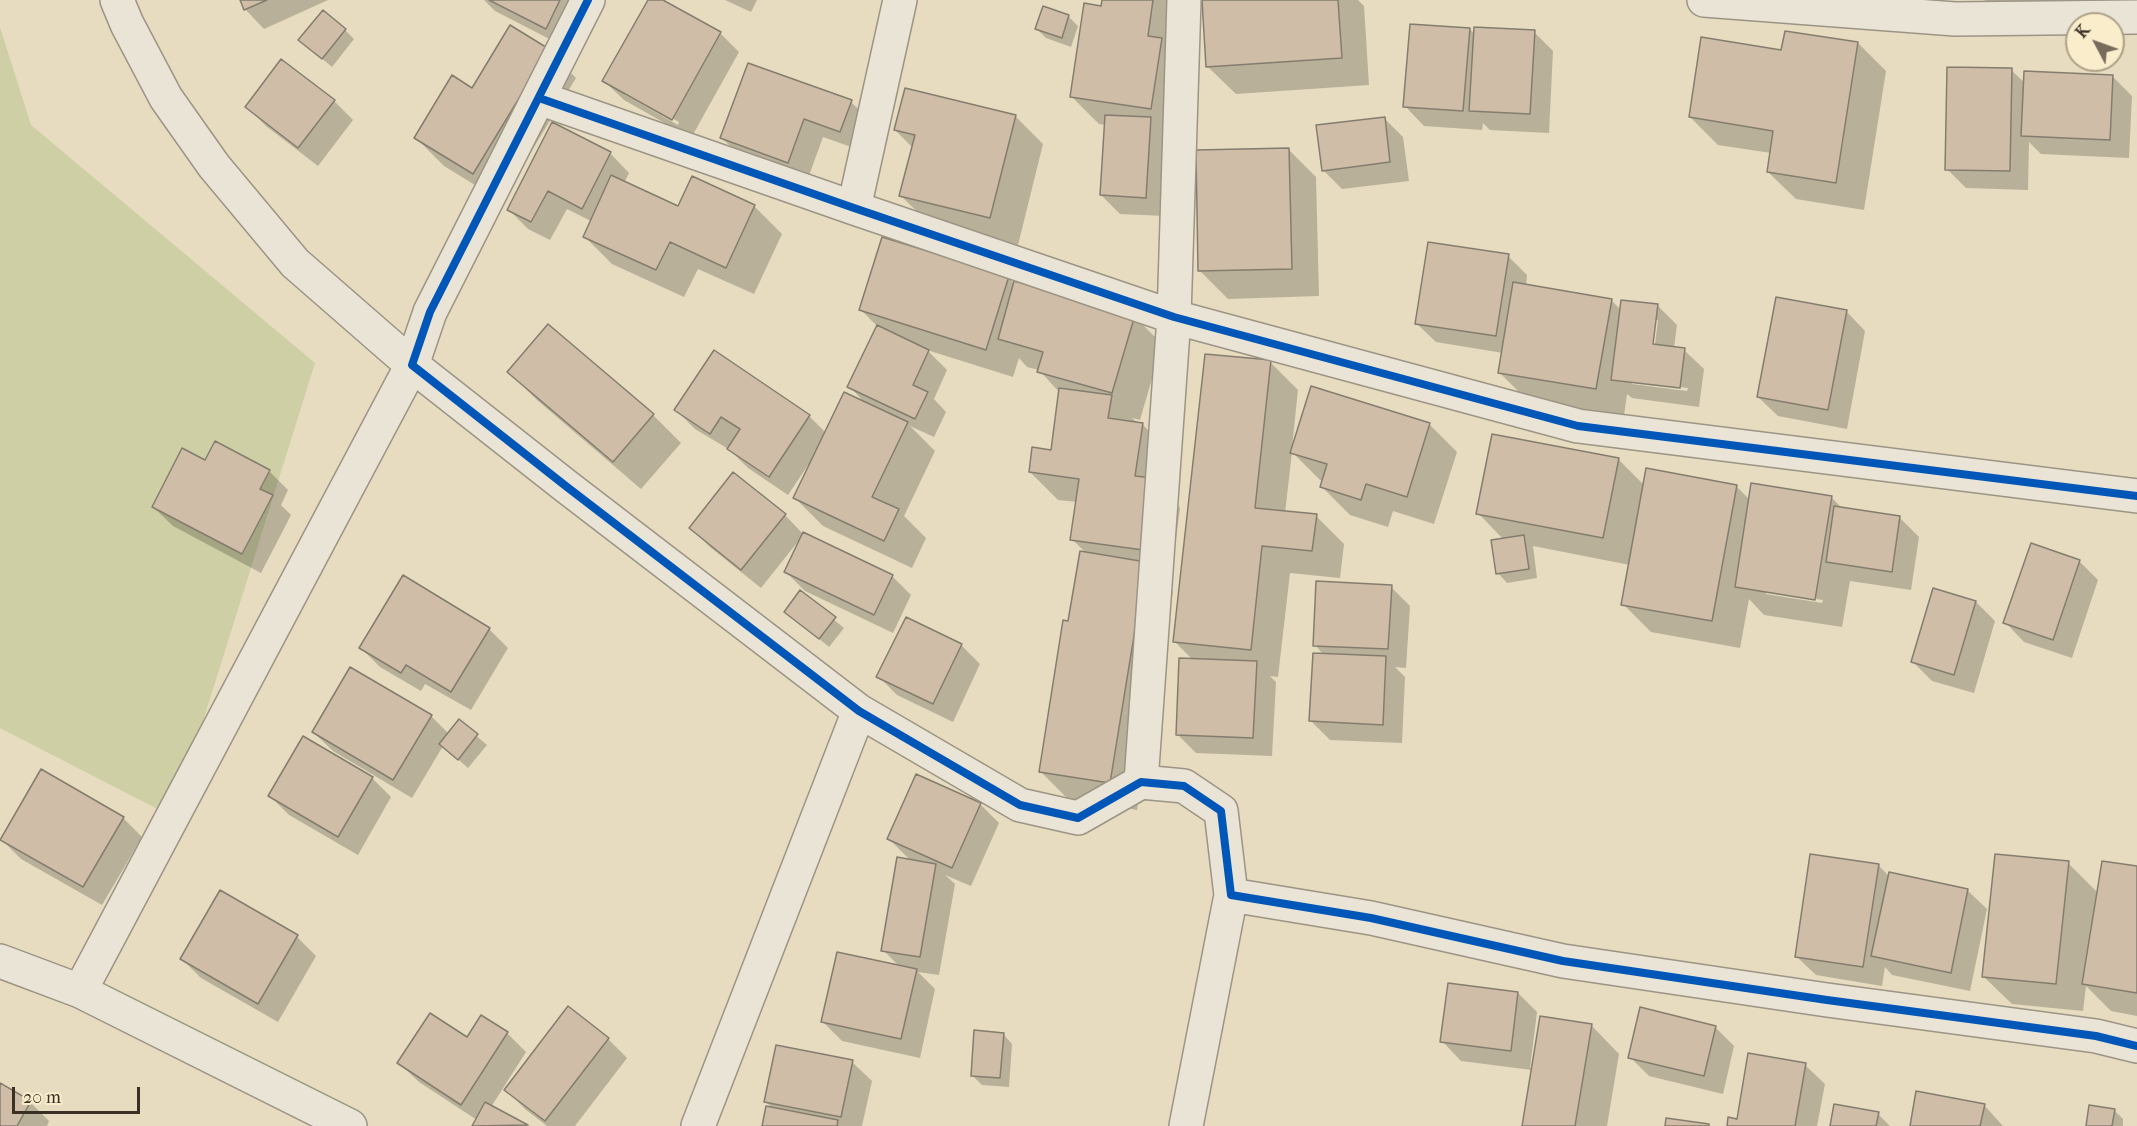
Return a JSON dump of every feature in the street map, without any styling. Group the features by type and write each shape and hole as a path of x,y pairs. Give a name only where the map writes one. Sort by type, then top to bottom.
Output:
{"street":[{"path":"117,0 166,98 214,166 295,263 412,365 859,711 1020,804 1078,818 1141,782 1184,786 1221,811 1231,895 1186,1126"},
{"path":"80,992 412,365 430,312 588,0"},
{"path":"854,208 900,0"},
{"path":"1141,782 1174,317 1184,0"},
{"path":"1704,0 2137,17"},
{"path":"539,98 1174,317 1578,426 2137,496"},
{"path":"698,1126 859,711"},
{"path":"1231,895 1371,918 1563,961 1827,1000 2096,1036 2137,1046"},
{"path":"0,961 80,992 350,1126"}],"green space":[{"path":"0,27 31,125 315,363 173,817 0,728"}],"building":[{"path":"240,0 267,0 244,10"},
{"path":"489,0 560,0 546,29"},
{"path":"648,0 663,0 721,32 672,120 602,81"},
{"path":"1102,0 1153,0 1148,36 1162,38 1151,109 1070,97 1084,3 1101,6"},
{"path":"1202,0 1338,0 1342,58 1206,67"},
{"path":"1043,6 1069,15 1062,38 1035,29"},
{"path":"323,10 346,29 322,59 298,40"},
{"path":"1410,24 1470,28 1463,111 1403,107"},
{"path":"510,25 549,49 473,174 414,138 452,75 472,88"},
{"path":"1474,27 1535,30 1530,114 1469,111"},
{"path":"1785,31 1858,42 1836,183 1767,172 1773,131 1689,117 1701,37 1781,50"},
{"path":"281,59 335,100 298,148 245,107"},
{"path":"748,63 852,100 840,132 804,119 788,163 720,138"},
{"path":"1947,67 2012,68 2010,171 1945,170"},
{"path":"2024,71 2113,75 2110,140 2021,136"},
{"path":"905,88 1016,115 990,218 899,196 915,135 894,130"},
{"path":"1105,115 1151,117 1146,198 1100,195"},
{"path":"1385,117 1390,162 1322,171 1316,125"},
{"path":"552,122 611,152 582,209 548,191 531,222 507,210"},
{"path":"1289,148 1292,269 1198,271 1196,150"},
{"path":"611,175 678,206 692,176 755,205 726,268 670,242 656,270 583,237"},
{"path":"882,237 1009,276 986,350 859,310"},
{"path":"1428,242 1509,254 1496,336 1415,324"},
{"path":"1014,281 1135,315 1112,393 1037,372 1043,352 998,339"},
{"path":"1513,282 1612,299 1596,389 1498,373"},
{"path":"1776,297 1847,310 1828,410 1757,397"},
{"path":"1621,300 1658,304 1653,344 1685,348 1680,388 1611,380"},
{"path":"548,324 654,414 613,462 507,372"},
{"path":"877,325 929,350 913,385 928,392 915,419 847,387"},
{"path":"714,350 810,415 769,477 727,449 740,429 721,417 710,434 674,410"},
{"path":"1205,354 1271,360 1255,508 1317,514 1312,551 1262,546 1251,650 1173,642"},
{"path":"1311,386 1430,423 1407,497 1366,484 1361,500 1320,487 1327,464 1290,453"},
{"path":"1059,388 1112,395 1108,418 1143,423 1135,476 1153,478 1143,550 1070,540 1079,479 1029,472 1032,447 1051,450"},
{"path":"844,392 908,422 872,497 899,509 884,541 793,498"},
{"path":"1492,434 1619,458 1603,538 1476,514"},
{"path":"215,441 270,470 260,489 273,495 242,554 152,507 182,448 205,460"},
{"path":"1646,468 1737,485 1712,621 1621,605"},
{"path":"733,472 786,514 741,570 689,528"},
{"path":"1751,483 1832,496 1815,600 1735,587"},
{"path":"1834,506 1900,516 1892,572 1826,562"},
{"path":"803,532 893,575 874,615 784,572"},
{"path":"1524,535 1529,569 1496,574 1491,540"},
{"path":"2031,543 2080,560 2053,640 2003,623"},
{"path":"1080,551 1146,562 1110,783 1039,772 1063,620 1068,621"},
{"path":"403,575 490,628 451,692 406,665 401,673 359,648"},
{"path":"1316,581 1392,585 1388,649 1313,646"},
{"path":"1933,588 1976,601 1954,675 1911,662"},
{"path":"800,590 836,617 819,639 784,612"},
{"path":"906,617 962,644 933,704 876,677"},
{"path":"1313,653 1386,656 1383,725 1309,721"},
{"path":"1179,658 1257,661 1253,738 1176,735"},
{"path":"350,667 432,715 393,780 312,732"},
{"path":"459,719 478,734 458,760 439,744"},
{"path":"303,736 373,777 338,837 268,796"},
{"path":"41,769 124,817 83,887 0,840"},
{"path":"916,774 981,803 952,868 887,839"},
{"path":"1810,854 1879,864 1863,967 1795,957"},
{"path":"1995,854 2069,861 2056,984 1982,977"},
{"path":"897,857 936,864 920,957 881,951"},
{"path":"2102,861 2137,866 2137,993 2082,984"},
{"path":"1889,872 1968,889 1951,973 1871,956"},
{"path":"220,890 298,935 258,1004 180,959"},
{"path":"837,952 917,969 901,1039 821,1022"},
{"path":"1448,983 1518,992 1511,1051 1440,1042"},
{"path":"568,1006 609,1038 545,1121 504,1090"},
{"path":"1640,1007 1716,1026 1704,1076 1628,1058"},
{"path":"430,1013 467,1037 481,1015 508,1032 461,1105 397,1063"},
{"path":"1540,1016 1592,1024 1575,1126 1522,1126"},
{"path":"974,1030 1004,1033 1000,1078 971,1076"},
{"path":"776,1045 853,1060 841,1117 764,1102"},
{"path":"1748,1053 1806,1063 1795,1126 1727,1126 1728,1117 1737,1119"},
{"path":"0,1083 31,1101 17,1126 0,1126"},
{"path":"1916,1091 1985,1104 1980,1126 1910,1126"},
{"path":"485,1102 528,1125 472,1126"},
{"path":"1834,1104 1879,1112 1876,1126 1830,1126"},
{"path":"2089,1105 2115,1109 2112,1126 2086,1126"},
{"path":"766,1106 838,1120 837,1126 762,1126"},
{"path":"1666,1118 1709,1124 1709,1126 1665,1126"}],"cycle path":[{"path":"588,0 430,312 412,365 859,711 1020,805 1078,818 1141,782 1184,786 1221,811 1231,895 1371,918 1563,961 1827,1000 2096,1036 2137,1046"},
{"path":"539,98 1174,317 1578,426 2137,496"}]}
